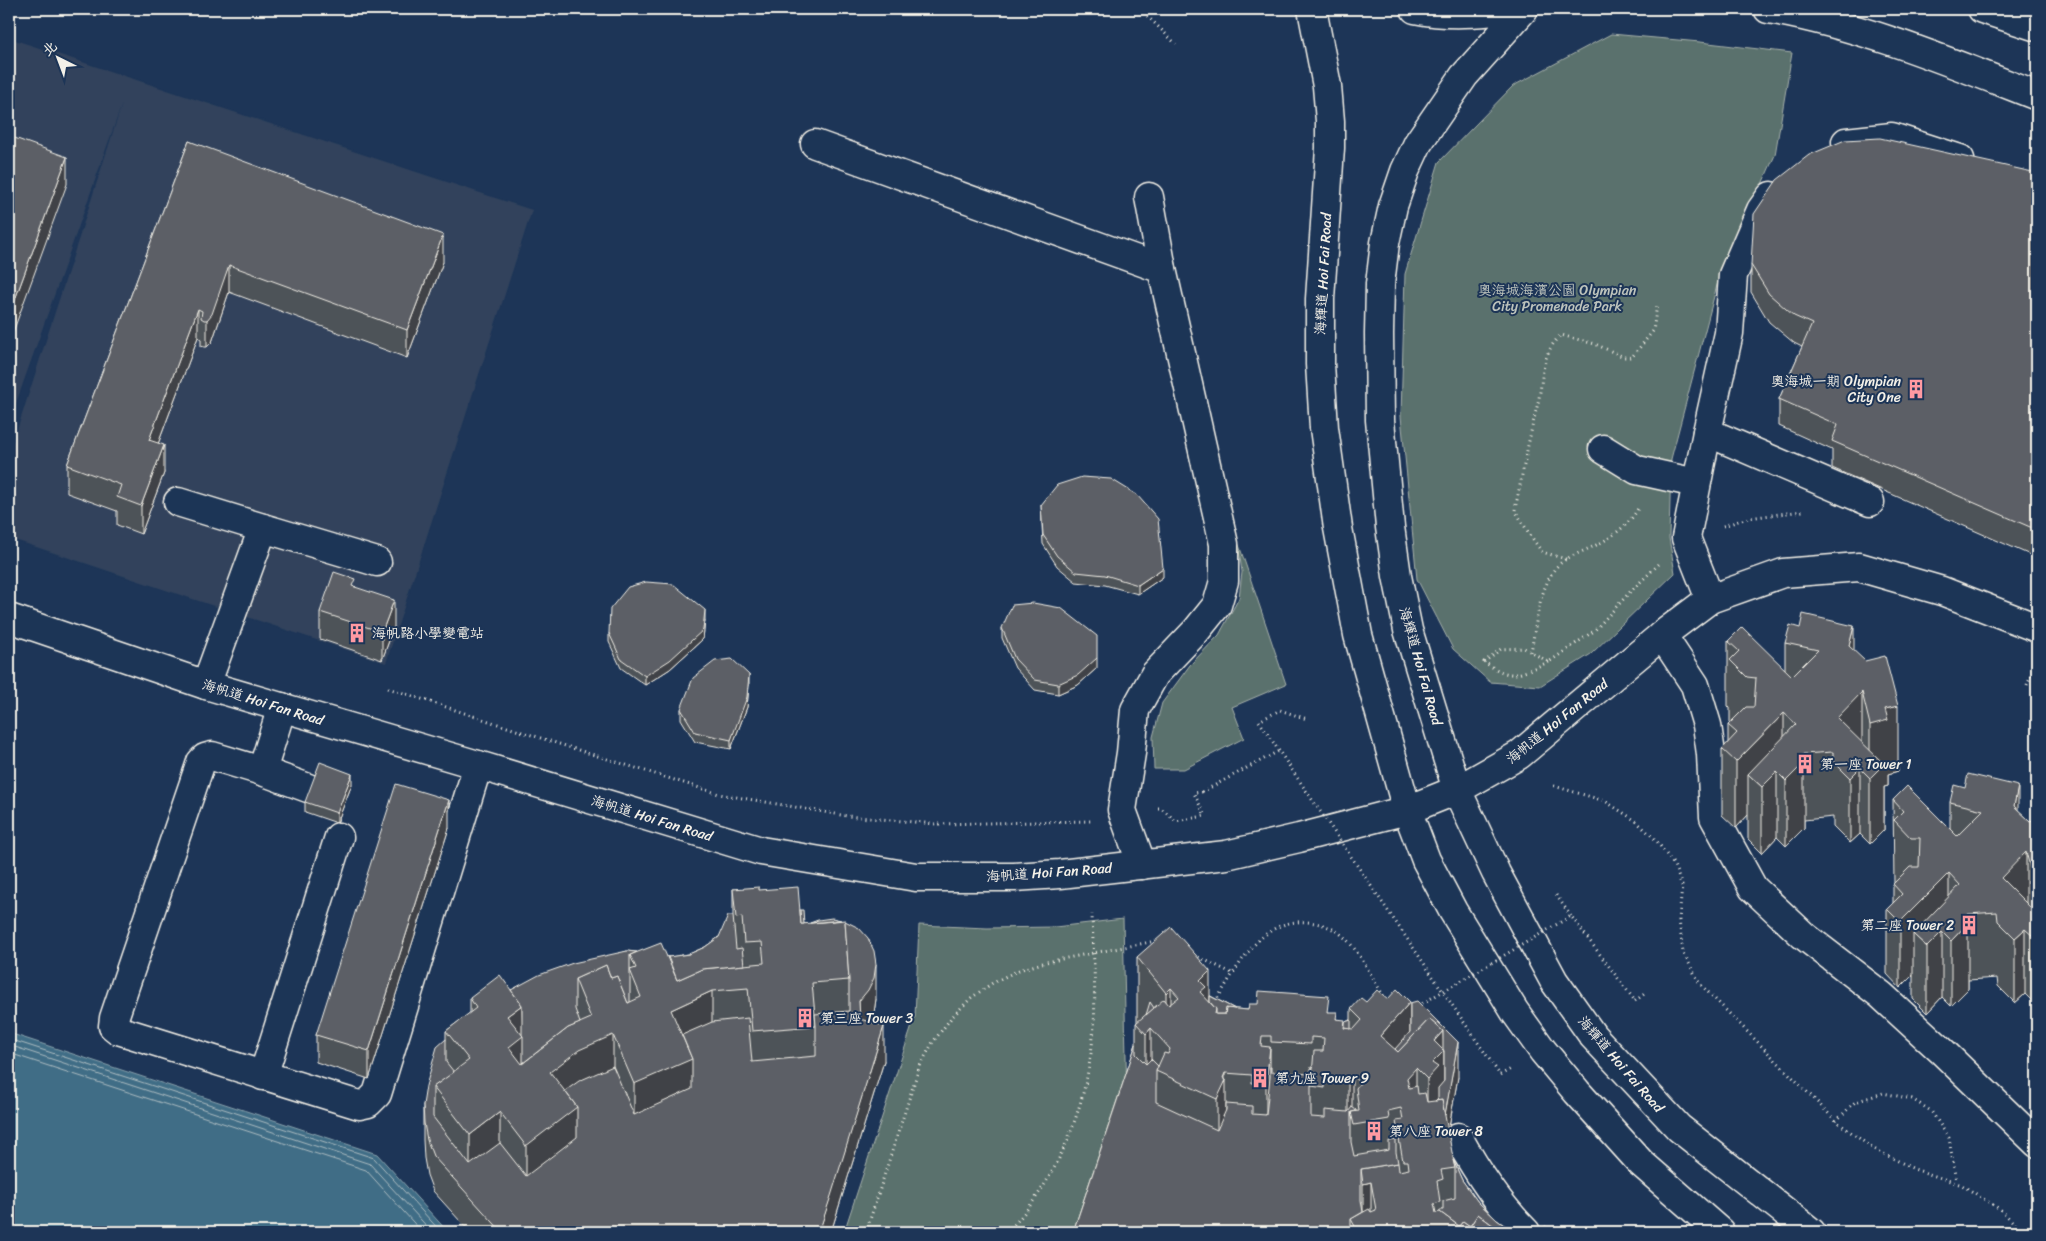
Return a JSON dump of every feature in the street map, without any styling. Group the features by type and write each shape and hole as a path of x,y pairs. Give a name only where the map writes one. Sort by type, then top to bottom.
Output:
{"main road":[{"name":"海輝道 Hoi Fai Road","path":"1312,9 1327,86 1330,121 1330,148 1320,299 1320,364 1324,428 1338,528 1358,635 1407,810 1426,860 1454,911 1516,1012 1543,1051 1641,1163 1720,1232"},
{"path":"1415,9 1446,14 1480,13 1512,9"},
{"name":"海輝道 Hoi Fai Road","path":"1524,9 1464,76 1418,144 1405,171 1393,206 1385,243 1380,284 1380,420 1390,526 1408,630 1457,790 1496,873 1554,981 1593,1036 1679,1128 1811,1232"},
{"path":"1768,9 1826,21 1936,57 2037,96"},
{"path":"1982,9 2037,27"},
{"path":"1822,153 1838,143 1892,137 1983,167"},
{"path":"815,144 1162,269"},
{"path":"1710,599 1686,538 1696,483 1729,333 1733,275 1761,210 1783,180"},
{"path":"1142,865 1122,810 1135,710 1155,674 1196,630 1216,605 1224,580 1224,544 1162,269 1149,197"},
{"path":"1707,432 1870,502"},
{"path":"1603,449 1620,462 1637,470 1696,483"},
{"path":"178,502 377,562"},
{"path":"206,685 264,528"},
{"name":"海帆道 Hoi Fan Road","path":"9,618 206,685 761,851 916,876 1014,877 1226,855 1407,810 1457,790 1519,755 1662,636 1710,599 1783,573 1859,567 1942,591 2037,628"},
{"path":"1662,636 1695,685 1707,725 1710,744 1714,817 1753,888 1803,935 1881,995 2037,1143"},
{"path":"262,771 282,708"},
{"path":"308,788 262,771 212,756 201,762 114,1018 113,1026 118,1030 359,1105 368,1103 377,1094 478,765"},
{"path":"263,1076 339,837"},
{"path":"1458,1137 1474,1167 1493,1195 1526,1232"}],"path":[{"path":"1140,9 1176,44"},
{"path":"1566,559 1542,552 1515,510 1528,440 1538,405 1544,365 1551,344 1560,336 1595,344 1624,357 1632,357 1653,331 1657,305"},
{"path":"1531,652 1541,596 1554,571 1566,559 1618,532 1636,513 1643,496 1647,472"},
{"path":"1549,662 1524,648 1501,649 1484,662 1500,673 1513,676 1549,662 1594,631 1630,592 1686,538 1748,518 1805,511"},
{"path":"2026,685 2037,660"},
{"path":"388,688 719,794 847,816 936,824 1091,821 1104,810 1161,808 1176,821 1205,816 1194,793 1202,792 1279,751"},
{"path":"1307,719 1280,710 1259,721 1500,1075 1520,1064"},
{"path":"1554,786 1605,801 1636,821 1656,840 1674,865 1682,886 1679,920 1682,952 1700,984 1836,1121 1872,1148 1914,1169 1962,1186 2001,1210 2023,1232"},
{"path":"1556,895 1635,1001 1648,992"},
{"path":"1007,1232 1032,1202 1051,1173 1081,1104 1090,1064 1094,1024 1092,914"},
{"path":"1413,1010 1441,991 1571,916"},
{"path":"1214,1003 1254,944 1267,932 1283,925 1300,922 1316,923 1332,929 1345,938 1388,1004"},
{"path":"866,1232 920,1068 933,1042 951,1018 971,998 994,982 1019,970 1046,962 1159,939 1167,943"},
{"path":"1192,955 1234,974"},
{"path":"1836,1121 1855,1102 1883,1093 1912,1099 1932,1110 1949,1138 1956,1181"}],"shaded area":[{"path":"9,38 532,210 386,663 9,538 9,455 122,104 9,423"}],"green space":[{"name":"奧海城海濱公園 Olympian City Promenade Park","path":"1611,34 1792,53 1775,155 1717,285 1671,459 1669,538 1675,573 1591,654 1540,686 1490,682 1453,649 1417,579 1401,416 1405,274 1439,162 1513,86"},
{"path":"1238,542 1286,684 1232,707 1244,738 1184,769 1154,769 1153,737 1162,703 1190,665 1219,635 1239,598 1242,572"},
{"path":"1123,919 1127,1103 1084,1232 844,1232 915,1017 919,925 987,928 1055,927"}],"water":[{"path":"9,1033 377,1154 448,1232 9,1232"}],"building":[{"path":"9,136 67,157 9,316"},
{"name":"奧海城一期 Olympian City One","path":"1880,138 2037,173 2037,530 1832,441 1838,425 1779,399 1812,324 1794,316 1769,294 1751,265 1754,214 1777,180 1809,155 1845,140"},
{"path":"189,141 443,235 407,330 229,265 212,314 207,320 204,320 201,318 202,311 198,309 149,440 164,445 141,506 117,497 121,485 67,465"},
{"path":"1082,477 1111,479 1137,495 1158,519 1163,568 1138,585 1105,575 1076,572 1057,556 1043,535 1041,505 1057,485"},
{"path":"334,572 355,579 352,586 394,600 382,632 320,612"},
{"path":"646,582 673,584 705,610 703,630 670,660 645,676 621,659 609,633 610,609 628,587"},
{"path":"1033,603 1061,608 1097,636 1097,658 1078,675 1058,684 1035,680 1015,659 1002,628 1012,605"},
{"path":"1803,614 1854,626 1849,646 1865,661 1885,656 1898,706 1885,709 1888,720 1870,725 1862,692 1837,718 1884,764 1870,778 1860,768 1850,778 1833,761 1833,752 1803,754 1804,763 1786,781 1777,772 1762,787 1748,774 1796,724 1784,713 1736,762 1722,749 1737,733 1728,725 1746,707 1754,707 1756,678 1747,677 1730,660 1739,651 1728,641 1742,627 1792,676 1818,650 1785,643 1790,625 1800,628"},
{"path":"732,659 749,675 747,697 731,740 695,732 681,709 693,678 715,661"},
{"path":"320,762 352,774 337,813 305,802"},
{"path":"1968,774 2018,786 2014,806 2030,821 2037,819 2037,884 2035,885 2026,852 2001,878 2037,914 2037,936 2035,938 2025,929 2015,938 1998,921 1997,912 1968,914 1968,923 1951,941 1942,932 1927,947 1913,934 1960,885 1949,873 1900,922 1887,909 1902,894 1893,884 1910,867 1919,867 1920,838 1911,838 1894,820 1903,811 1893,800 1907,786 1957,836 1983,810 1950,802 1954,785 1965,788"},
{"path":"396,784 449,800 369,1051 316,1035"},
{"path":"759,887 759,890 798,887 801,924 845,920 849,980 812,983 816,1026 752,1031 748,988 712,991 671,1010 692,1059 634,1084 613,1035 579,1050 550,1072 577,1107 526,1146 500,1112 470,1135 433,1087 469,1060 446,1031 476,1008 470,998 500,975 522,1005 507,1016 523,1036 509,1047 522,1064 568,1028 591,1018 575,979 606,965 611,978 617,976 628,1003 641,997 630,970 636,968 630,955 661,943 677,980 702,969 764,963 762,942 744,943 742,917 736,918 733,889"},
{"path":"800,910 803,910 804,924 801,924"},
{"path":"728,916 733,916 736,949 742,948 744,965 702,969 677,980 668,957 689,954 705,947 719,937"},
{"path":"832,918 841,920 810,923 818,920"},
{"path":"845,921 859,928 868,938 874,951 876,964 874,978 868,990 859,1001 860,1019 884,1026 819,1232 502,1232 433,1156 427,1140 423,1105 426,1086 437,1047 446,1039 446,1062 454,1072 433,1087 433,1117 470,1165 500,1143 526,1176 577,1137 577,1107 565,1091 579,1081 613,1066 634,1115 692,1089 692,1059 682,1035 712,1022 748,1018 752,1062 816,1056 815,1014 849,1011"},
{"path":"1171,927 1210,971 1200,981 1206,987 1200,992 1216,1009 1215,1014 1225,1014 1226,1008 1248,1010 1249,1004 1258,1004 1259,991 1329,996 1327,1012 1337,1012 1336,1019 1345,1020 1344,1028 1354,1029 1362,1020 1351,1009 1361,998 1366,1002 1377,990 1388,999 1397,989 1410,1002 1380,1036 1398,1052 1429,1019 1443,1031 1434,1041 1444,1051 1432,1063 1438,1067 1427,1079 1416,1068 1407,1078 1409,1088 1417,1086 1418,1094 1425,1093 1427,1102 1442,1100 1455,1168 1441,1170 1443,1179 1437,1181 1440,1202 1434,1204 1436,1213 1440,1212 1459,1226 1463,1221 1470,1226 1478,1214 1502,1232 1358,1232 1351,1219 1369,1209 1371,1212 1376,1210 1371,1182 1363,1184 1361,1169 1398,1163 1399,1171 1409,1169 1408,1161 1403,1161 1396,1121 1403,1120 1401,1108 1388,1111 1389,1119 1354,1125 1351,1112 1359,1111 1356,1088 1360,1083 1352,1076 1348,1081 1325,1079 1325,1088 1311,1086 1314,1051 1323,1051 1324,1038 1311,1037 1311,1044 1271,1042 1271,1036 1262,1036 1261,1046 1270,1047 1266,1084 1252,1083 1252,1075 1225,1073 1223,1078 1226,1080 1217,1099 1156,1071 1164,1053 1168,1054 1170,1049 1151,1028 1146,1034 1136,1023 1164,999 1169,1005 1179,997 1171,988 1166,993 1137,957"},
{"path":"627,951 637,952 630,955 630,1002 628,1003 617,976 611,978 606,965 575,979 575,1009 580,1023 568,1028 523,1063 522,1005 511,990 539,975 573,963"},
{"path":"1210,996 1235,1009 1226,1008 1225,1014 1216,1014 1216,1009 1210,1002"},
{"path":"1417,1001 1458,1042 1445,1115 1442,1100 1435,1101 1438,1098 1438,1088 1444,1081 1443,1031 1429,1019 1398,1052 1395,1049 1410,1032 1410,1003"},
{"path":"1150,1002 1154,1008 1146,1015"},
{"path":"1351,1020 1351,1029 1345,1028 1345,1022"},
{"path":"1136,1044 1136,1054 1146,1064 1151,1059 1158,1066 1156,1071 1156,1102 1217,1130 1226,1110 1226,1104 1252,1106 1252,1114 1266,1115 1270,1067 1271,1072 1311,1074 1311,1067 1313,1067 1311,1117 1325,1118 1325,1110 1348,1112 1352,1107 1356,1110 1351,1112 1351,1142 1354,1156 1389,1150 1389,1141 1396,1140 1398,1163 1361,1169 1363,1212 1351,1219 1351,1232 1073,1232"},
{"path":"1453,1160 1462,1180 1478,1202 1497,1220 1514,1232 1502,1232 1478,1214 1470,1226 1463,1221 1459,1226 1440,1212 1440,1210 1443,1210 1443,1201 1455,1198 1455,1168"},
{"path":"1545,1226 1555,1232 1541,1232"},
{"path":"1561,1227 1569,1232 1558,1232"}],"place":[{"name":"奧海城一期 Olympian City One","path":"1916,389"},
{"name":"海帆路小學變電站","path":"357,633"},
{"name":"第一座 Tower 1","path":"1805,764"},
{"name":"第二座 Tower 2","path":"1969,925"},
{"name":"第三座 Tower 3","path":"805,1018"},
{"name":"第九座 Tower 9","path":"1260,1078"},
{"name":"第八座 Tower 8","path":"1374,1131"}]}
